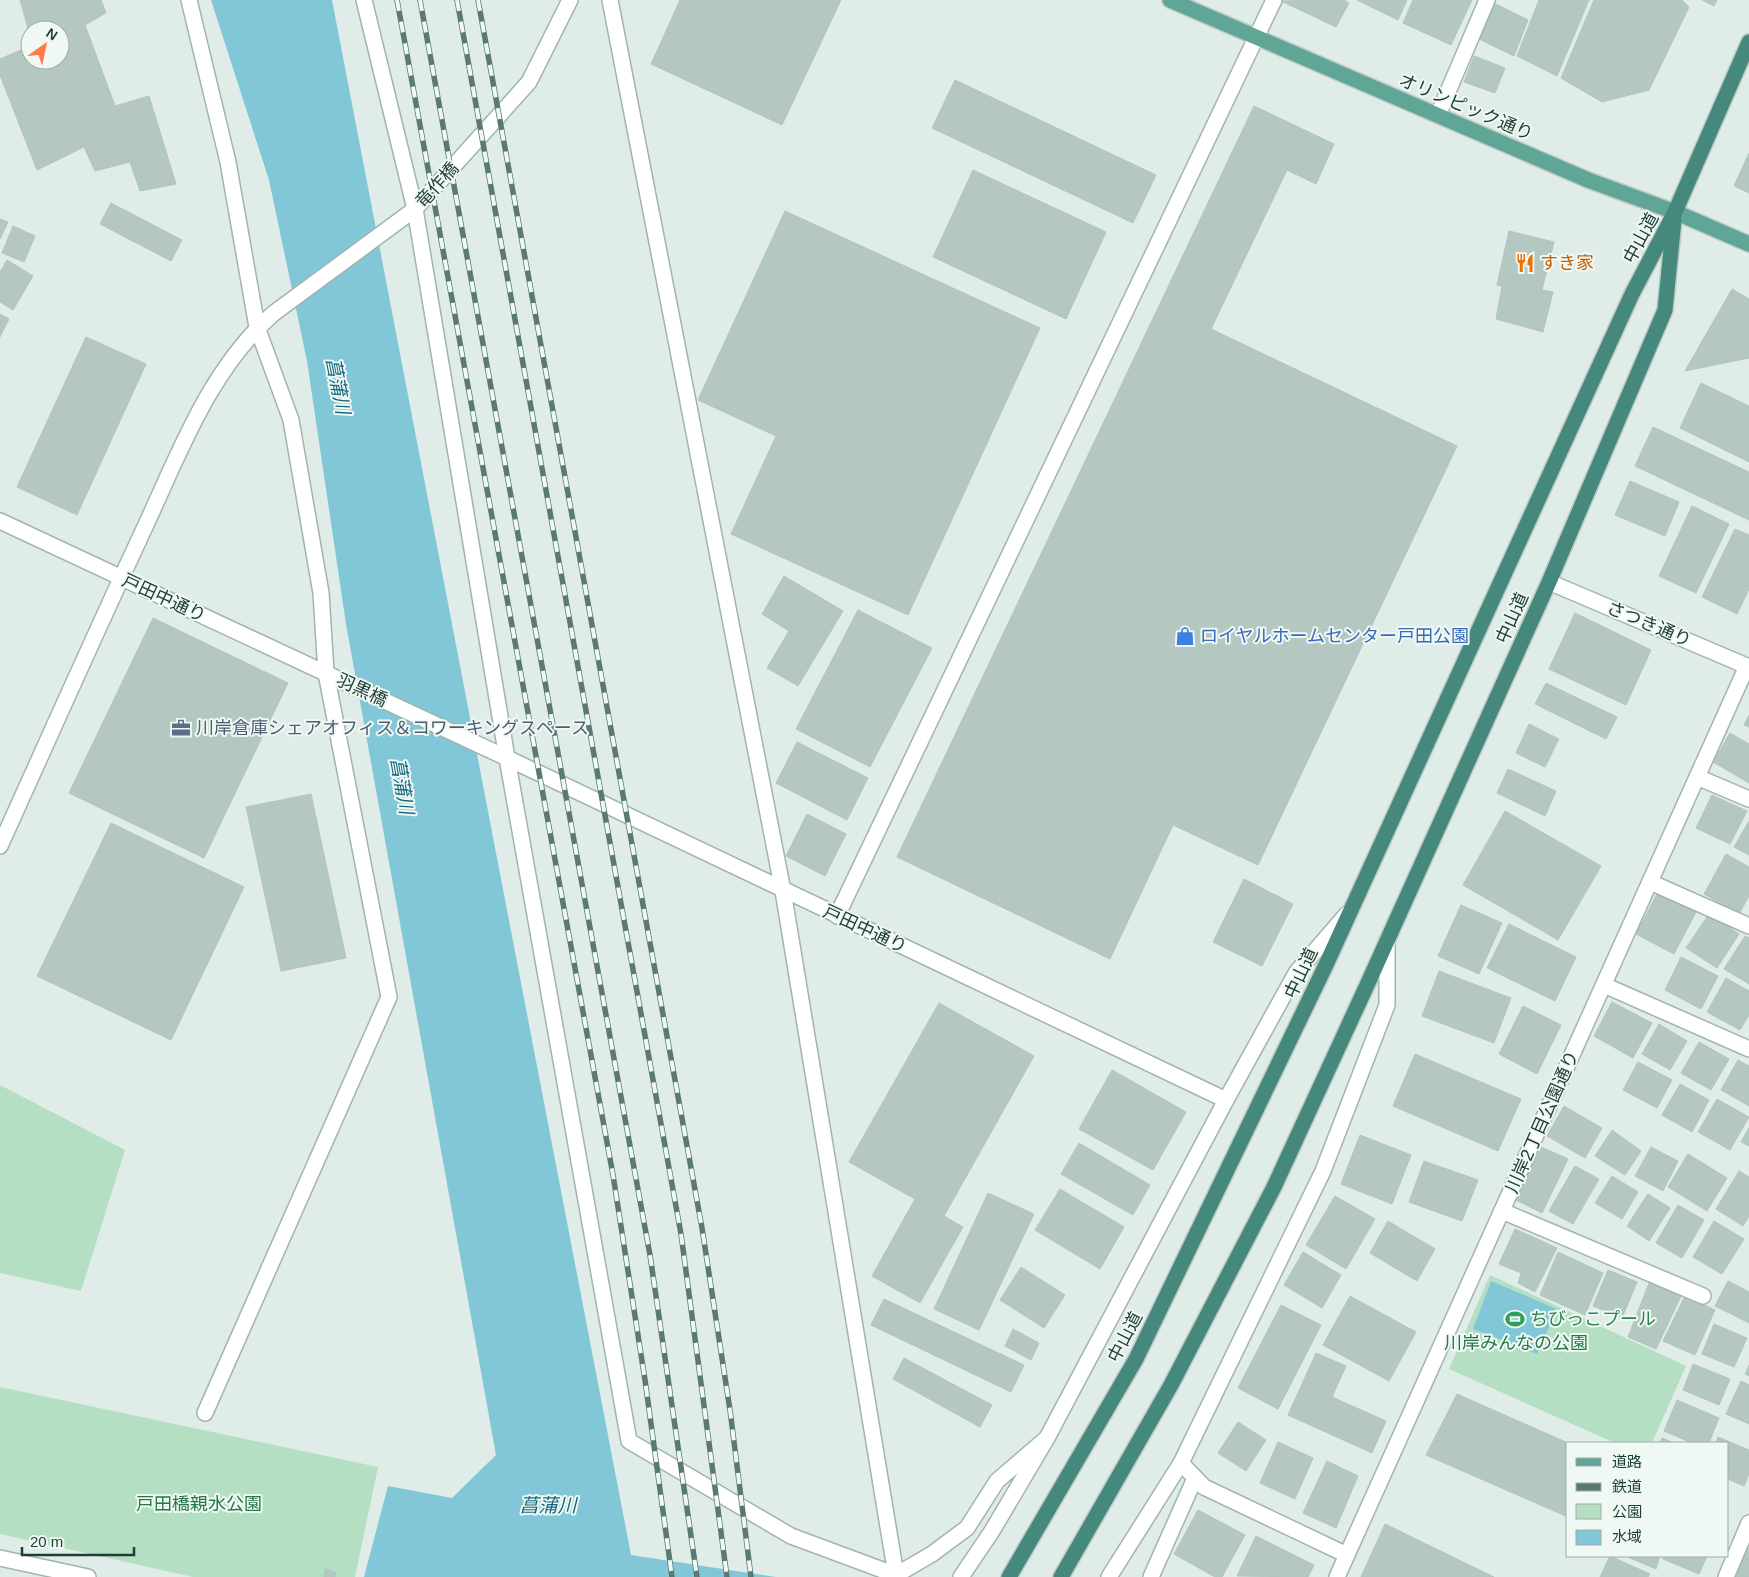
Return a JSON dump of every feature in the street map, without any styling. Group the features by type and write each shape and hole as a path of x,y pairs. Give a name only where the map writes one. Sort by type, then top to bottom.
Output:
{"highway":[{"path":"1675,212 1749,42"},
{"name":"中山道","path":"1061,1577 1171,1385 1269,1196 1549,582 1666,310 1675,212"},
{"name":"中山道","path":"1009,1577 1136,1359 1351,910 1632,294 1675,212"}],"main road":[{"name":"オリンピック通り","path":"1170,0 1588,180 1675,212 1749,244"}],"street":[{"path":"189,0 228,162 257,328 292,420 321,592 327,674 389,997 205,1413"},
{"path":"364,0 411,214 629,1441 791,1536 896,1575"},
{"name":"竜作橋","path":"0,846 121,578 194,423 222,373 257,328 274,313 411,214 529,82 570,0"},
{"path":"610,0 783,891 896,1575"},
{"path":"837,916 1274,0"},
{"path":"1438,115 1487,0"},
{"name":"戸田中通り","path":"0,521 327,674"},
{"name":"さつき通り","path":"1549,582 1748,667"},
{"name":"川岸2丁目公園通り","path":"1337,1577 1748,667"},
{"name":"羽黒橋","path":"327,674 506,757"},
{"name":"戸田中通り","path":"506,757 783,891 1226,1100"},
{"path":"1697,777 1749,799"},
{"path":"1650,882 1749,926"},
{"path":"961,1577 992,1531 1047,1438 1226,1100 1296,973 1351,910"},
{"path":"1109,1577 1181,1463 1323,1171 1387,1005 1387,940"},
{"path":"1604,986 1749,1049"},
{"path":"1502,1211 1703,1296"},
{"path":"896,1575 932,1554 967,1528 997,1481 1047,1438"},
{"path":"1181,1463 1204,1488 1347,1556"},
{"path":"1151,1577 1195,1478"},
{"path":"1726,1577 1749,1523"},
{"path":"0,1558 88,1577"}],"green space":[{"path":"0,1085 125,1150 81,1291 0,1273"},
{"name":"川岸みんなの公園","path":"1490,1275 1686,1366 1652,1442 1613,1442 1449,1369"},
{"name":"戸田橋親水公園","path":"0,1387 378,1467 355,1577 193,1577 0,1534"}],"water":[{"name":"菖蒲川","path":"211,0 332,0 631,1555 776,1577 364,1577 388,1486 452,1498 496,1455 346,624 307,361 269,180"},
{"name":"ちびっこプール","path":"1491,1281 1557,1309 1537,1354 1473,1329"}],"building":[{"path":"20,0 101,0 106,13 85,25 115,106 149,96 176,184 140,191 130,162 95,171 84,147 37,170 0,75 0,59 20,50 20,70 70,70 70,20 26,20"},
{"path":"680,0 841,0 782,125 651,64"},
{"path":"1344,0 1349,3 1336,27 1281,1"},
{"path":"1357,0 1407,0 1398,20"},
{"path":"1413,0 1472,0 1451,45 1403,23"},
{"path":"1539,0 1589,0 1557,76 1517,56"},
{"path":"1594,0 1682,0 1689,7 1649,90 1602,102 1561,78"},
{"path":"1702,0 1717,0 1714,6"},
{"path":"1492,2 1528,20 1514,56 1479,39"},
{"path":"1474,56 1505,68 1495,93 1464,82"},
{"path":"955,80 1156,175 1133,223 932,128"},
{"name":"ロイヤルホームセンター戸田公園","path":"1254,106 1334,144 1316,184 1287,170 1211,329 1457,446 1258,865 1173,825 1110,959 897,857"},
{"path":"1749,153 1749,193 1734,186"},
{"path":"973,170 1106,232 1066,319 933,257"},
{"path":"111,203 182,240 171,261 100,224"},
{"path":"785,211 1040,328 908,615 731,534 776,436 698,400"},
{"path":"0,219 8,222 0,239"},
{"path":"13,226 35,236 24,262 2,253"},
{"name":"すき家","path":"1509,231 1554,242 1542,290 1553,292 1543,332 1496,319 1502,286 1497,285"},
{"path":"7,260 33,276 13,310 0,302 0,272"},
{"path":"1732,289 1749,299 1749,358 1685,371"},
{"path":"0,314 9,319 0,337"},
{"path":"86,337 146,364 77,515 17,487"},
{"path":"1701,383 1749,406 1749,462 1680,428"},
{"path":"1653,427 1749,472 1749,520 1635,466"},
{"path":"1630,481 1679,502 1665,536 1615,515"},
{"path":"1692,506 1729,524 1696,593 1659,576"},
{"path":"1735,529 1749,535 1749,589 1737,614 1702,597"},
{"path":"784,576 843,611 798,686 767,668 789,631 762,614"},
{"path":"858,610 932,648 870,767 796,729"},
{"path":"1575,613 1651,650 1626,705 1549,669"},
{"path":"153,618 288,683 204,858 69,793"},
{"path":"1546,683 1617,717 1606,739 1535,704"},
{"path":"1749,715 1749,727 1744,725"},
{"path":"1529,724 1559,739 1545,767 1516,753"},
{"path":"1730,733 1749,744 1749,783 1713,762"},
{"path":"797,742 868,778 847,820 776,783"},
{"path":"1508,769 1556,791 1545,816 1497,793"},
{"path":"311,794 346,958 281,971 246,807"},
{"path":"1712,795 1747,811 1730,844 1696,828"},
{"path":"1505,811 1601,866 1558,940 1463,885"},
{"path":"807,814 846,834 825,876 786,856"},
{"path":"1749,821 1749,855 1734,847"},
{"path":"111,823 244,887 171,1040 37,976"},
{"path":"1726,854 1749,867 1749,896 1739,914 1704,894"},
{"path":"1244,879 1293,904 1262,966 1213,942"},
{"path":"1658,892 1696,912 1674,954 1636,934"},
{"path":"1461,905 1502,923 1479,974 1438,956"},
{"path":"1709,914 1739,934 1717,968 1686,948"},
{"path":"1509,924 1576,957 1555,1001 1487,968"},
{"path":"1745,936 1749,938 1749,984 1724,969"},
{"path":"1681,957 1718,976 1701,1009 1665,990"},
{"path":"1439,971 1511,998 1494,1043 1422,1016"},
{"path":"1726,978 1749,991 1749,1015 1740,1030 1707,1012"},
{"path":"1612,1002 1652,1023 1633,1058 1594,1036"},
{"path":"939,1003 1034,1056 944,1216 963,1227 920,1303 872,1276 915,1199 849,1162"},
{"path":"1523,1006 1561,1025 1537,1074 1499,1054"},
{"path":"1659,1024 1687,1041 1670,1070 1642,1054"},
{"path":"1699,1042 1729,1059 1711,1090 1681,1073"},
{"path":"1415,1054 1521,1099 1498,1151 1393,1106"},
{"path":"1738,1060 1749,1066 1749,1106 1721,1090"},
{"path":"1638,1062 1672,1080 1657,1108 1623,1090"},
{"path":"1112,1070 1186,1112 1153,1170 1079,1129"},
{"path":"1680,1084 1709,1100 1692,1132 1662,1115"},
{"path":"1717,1099 1749,1117 1730,1150 1698,1132"},
{"path":"1564,1106 1602,1128 1585,1158 1547,1136"},
{"path":"1749,1128 1749,1146 1741,1142"},
{"path":"1612,1130 1641,1151 1625,1175 1595,1156"},
{"path":"1360,1135 1411,1155 1392,1204 1341,1184"},
{"path":"1079,1143 1150,1185 1133,1215 1061,1174"},
{"path":"1539,1146 1568,1159 1542,1213 1514,1199"},
{"path":"1651,1147 1678,1161 1663,1191 1635,1176"},
{"path":"1688,1154 1727,1178 1707,1211 1668,1187"},
{"path":"1424,1161 1478,1180 1462,1221 1409,1202"},
{"path":"1575,1166 1599,1179 1573,1224 1549,1211"},
{"path":"1739,1171 1749,1177 1749,1216 1743,1226 1716,1209"},
{"path":"1612,1176 1638,1192 1622,1219 1595,1203"},
{"path":"1060,1189 1124,1227 1100,1269 1035,1230"},
{"path":"988,1193 1034,1214 979,1330 934,1309"},
{"path":"1648,1194 1670,1208 1649,1241 1627,1226"},
{"path":"1335,1196 1375,1219 1346,1269 1306,1245"},
{"path":"1678,1205 1704,1220 1682,1258 1656,1243"},
{"path":"1388,1221 1435,1249 1417,1281 1370,1253"},
{"path":"1714,1221 1744,1239 1722,1274 1693,1257"},
{"path":"1515,1229 1557,1248 1535,1292 1518,1283 1521,1273 1499,1264"},
{"path":"1303,1252 1341,1275 1322,1308 1284,1285"},
{"path":"1558,1252 1603,1273 1585,1315 1540,1295"},
{"path":"1021,1267 1065,1295 1044,1328 1000,1300"},
{"path":"1608,1270 1637,1282 1622,1318 1593,1306"},
{"path":"1728,1281 1749,1292 1749,1323 1715,1306"},
{"path":"1649,1283 1681,1296 1656,1349 1628,1337"},
{"path":"1350,1296 1416,1332 1389,1381 1323,1345"},
{"path":"1685,1296 1715,1310 1695,1355 1663,1341"},
{"path":"884,1299 1024,1365 1011,1392 871,1325"},
{"path":"1281,1305 1321,1325 1278,1409 1238,1388"},
{"path":"1714,1324 1747,1338 1734,1367 1702,1354"},
{"path":"1013,1329 1039,1343 1031,1360 1005,1346"},
{"path":"1316,1353 1346,1366 1332,1397 1386,1421 1372,1453 1288,1415"},
{"path":"904,1358 992,1405 980,1427 893,1379"},
{"path":"1693,1364 1730,1379 1719,1405 1683,1390"},
{"path":"1749,1365 1749,1376 1745,1374"},
{"path":"1741,1381 1749,1385 1749,1424 1726,1414"},
{"path":"1457,1394 1566,1442 1566,1516 1426,1455"},
{"path":"1677,1400 1719,1418 1709,1442 1690,1442 1664,1431"},
{"path":"1238,1422 1266,1440 1246,1471 1218,1453"},
{"path":"1718,1437 1749,1450 1749,1474 1744,1486 1729,1479 1729,1442 1716,1442"},
{"path":"1662,1438 1672,1442 1660,1442"},
{"path":"1278,1442 1313,1458 1295,1499 1260,1483"},
{"path":"1327,1461 1358,1476 1336,1528 1303,1513"},
{"path":"1198,1510 1245,1535 1222,1577 1215,1577 1174,1554"},
{"path":"1385,1524 1494,1577 1361,1577"},
{"path":"1256,1536 1314,1565 1308,1577 1237,1576"},
{"path":"1748,1548 1749,1577 1731,1577"},
{"path":"1610,1557 1650,1574 1648,1577 1600,1577"},
{"path":"1627,1557 1660,1557 1656,1569"},
{"path":"1664,1557 1707,1557 1699,1574 1663,1559"},
{"path":"325,1569 336,1572 335,1577 324,1577"}],"railway":[{"path":"397,0 613,1175 645,1380 672,1577"},
{"path":"420,0 650,1255 697,1577"},
{"path":"457,0 681,1234 727,1577"},
{"path":"478,0 702,1228 730,1410 751,1577"}],"place":[{"name":"すき家","path":"1525,263"},
{"name":"ロイヤルホームセンター戸田公園","path":"1185,636"},
{"name":"川岸倉庫シェアオフィス＆コワーキングスペース","path":"181,728"},
{"name":"ちびっこプール","path":"1515,1319"}]}
